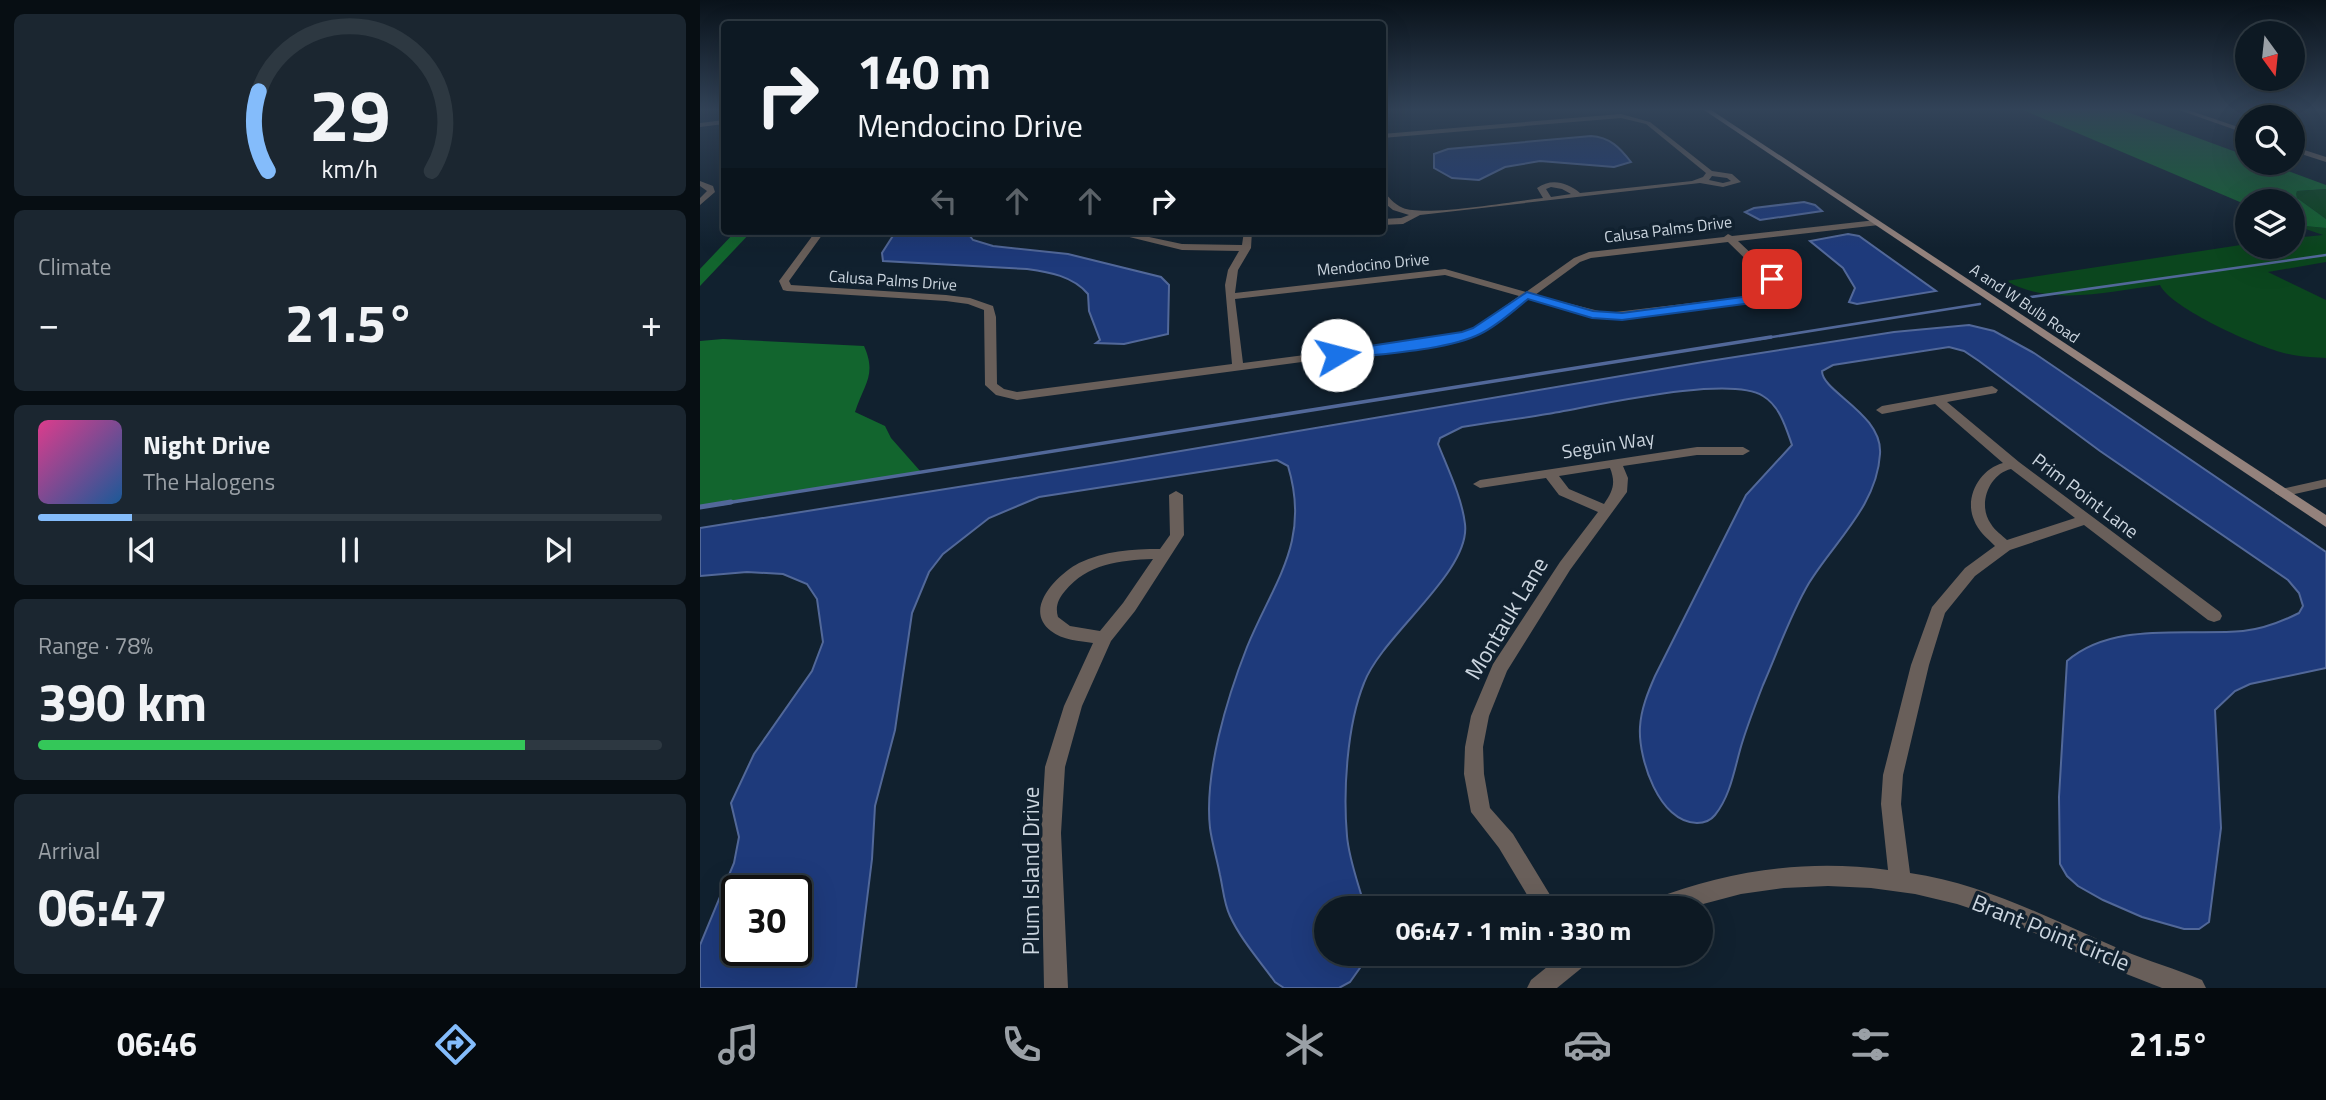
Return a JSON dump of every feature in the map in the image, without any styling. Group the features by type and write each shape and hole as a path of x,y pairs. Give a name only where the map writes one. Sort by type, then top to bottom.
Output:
{"street":[{"path":"1386,211 1393,208 1418,213 1701,181 1723,186 1737,182 1729,176 1710,173 1691,156"},
{"name":"A and W Bulb Road","path":"1776,156 2326,522"},
{"path":"1701,181 1710,173"},
{"path":"700,183 710,188 710,192 700,202"},
{"path":"1548,200 1541,188 1550,184 1567,186 1578,196"},
{"path":"1386,198 1393,208"},
{"path":"1386,222 1403,221 1418,213"},
{"name":"Calusa Palms Drive","path":"818,235 790,270 784,281 787,288 946,298 982,304 989,308 991,317 990,386 1000,392 1017,396 1039,396 1445,340 1477,331 1577,260 1589,255 1728,237 1876,223"},
{"path":"1127,235 1182,247 1246,248"},
{"path":"1238,368 1231,276 1246,248 1249,235"},
{"name":"Mendocino Drive","path":"1232,296 1445,272 1592,314 1622,316 1752,299 1771,292 1774,287 1772,279 1728,237"},
{"path":"1882,410 1992,390"},
{"name":"Prim Point Lane","path":"1938,401 2014,465 2214,616"},
{"name":"Seguin Way","path":"1480,484 1697,451 1743,451"},
{"name":"Montauk Lane","path":"1540,896 1506,841 1481,812 1474,774 1474,747 1480,716 1499,668 1565,566 1620,492 1621,478 1614,462"},
{"path":"2005,546 1982,522 1978,512 1984,481 1992,472 2014,465"},
{"path":"1549,473 1564,492 1606,510"},
{"path":"2282,493 2326,483"},
{"name":"Plum Island Drive","path":"1056,988 1051,834 1055,766 1073,706 1104,638 1129,607 1178,529 1176,495"},
{"path":"1900,881 1891,804 1893,775 1930,632 1938,611 1970,572 2005,546 2085,520"},
{"path":"1104,638 1057,627 1051,622 1049,615 1052,596 1069,576 1083,567 1116,557 1163,554"},
{"name":"Brant Point Circle","path":"1693,896 1717,887 1771,879 1830,877 1900,881 1998,906 2113,957 2193,988"},
{"path":"1539,988 1566,966"}],"green space":[{"path":"2132,156 2235,156 2235,175 2299,175 2326,185 2326,189 2235,189 2235,200"},
{"path":"2326,189 2326,219 2305,204 2305,190"},
{"path":"2305,204 2326,219 2326,228 2305,226"},
{"path":"2305,226 2326,228 2326,262 2268,272 2326,300 2326,358 2280,352 2220,328 2181,306 2160,285 2062,295 2024,289 2006,281 2235,246 2235,259 2305,259 2305,237 2323,235 2305,229"},
{"path":"732,235 748,235 700,286 700,269"},
{"path":"723,339 864,346 869,372 855,412 885,426 891,438 921,472 700,508 700,341"}],"water":[{"path":"1434,156 1626,156 1631,162 1614,167 1540,161 1505,167 1479,180 1452,178 1434,168"},
{"path":"1804,202 1815,205 1822,211 1760,220 1745,212 1754,208"},
{"path":"1848,234 1859,236 1936,291 1857,304 1849,302 1855,288 1843,268 1810,241"},
{"path":"893,235 969,235 973,240 993,246 1068,254 1161,277 1169,285 1168,334 1124,344 1096,343 1100,340 1089,311 1088,294 1068,279 1027,269 883,261 882,253"},
{"path":"1969,325 1994,331 2034,353 2326,552 2326,668 2250,684 2235,691 2215,710 2221,828 2209,922 2199,929 2184,929 2142,917 2078,886 2067,876 2060,864 2059,797 2067,661 2085,648 2128,635 2243,631 2265,627 2299,613 2303,606 2299,593 2288,580 2100,451 1979,361 1964,351 1949,347 1833,365 1822,371 1831,387 1872,427 1880,454 1877,473 1863,507 1809,583 1796,608 1763,685 1725,798 1709,820 1697,823 1684,820 1662,801 1647,771 1640,727 1647,694 1655,676 1746,495 1792,445 1774,405 1763,396 1745,390 1691,390 1625,399 1462,427 1440,438 1438,444 1461,504 1465,524 1463,543 1440,583 1374,664 1358,700 1350,738 1346,818 1350,854 1362,896 1314,896 1314,966 1361,966 1350,982 1339,988 1284,988 1275,982 1245,942 1228,911 1210,828 1210,784 1225,712 1247,647 1278,581 1292,539 1294,493 1288,466 1277,460 1039,497 989,518 943,554 929,572 912,613 895,730 875,806 872,859 856,988 700,988 700,945 721,894 721,966 812,966 812,875 729,875 739,837 731,803 754,754 812,671 823,642 817,599 807,584 783,574 747,572 700,576 700,528 1110,463 1894,332"}],"waterway":[{"path":"2010,300 2326,255"},
{"path":"1760,339 1980,304"},
{"path":"720,504 1771,337"},
{"path":"700,507 731,502"}],"route":[{"path":"1337,355 1466,335 1477,331 1527,295 1592,314 1622,316 1752,299 1771,292 1774,287 1772,279"}]}
